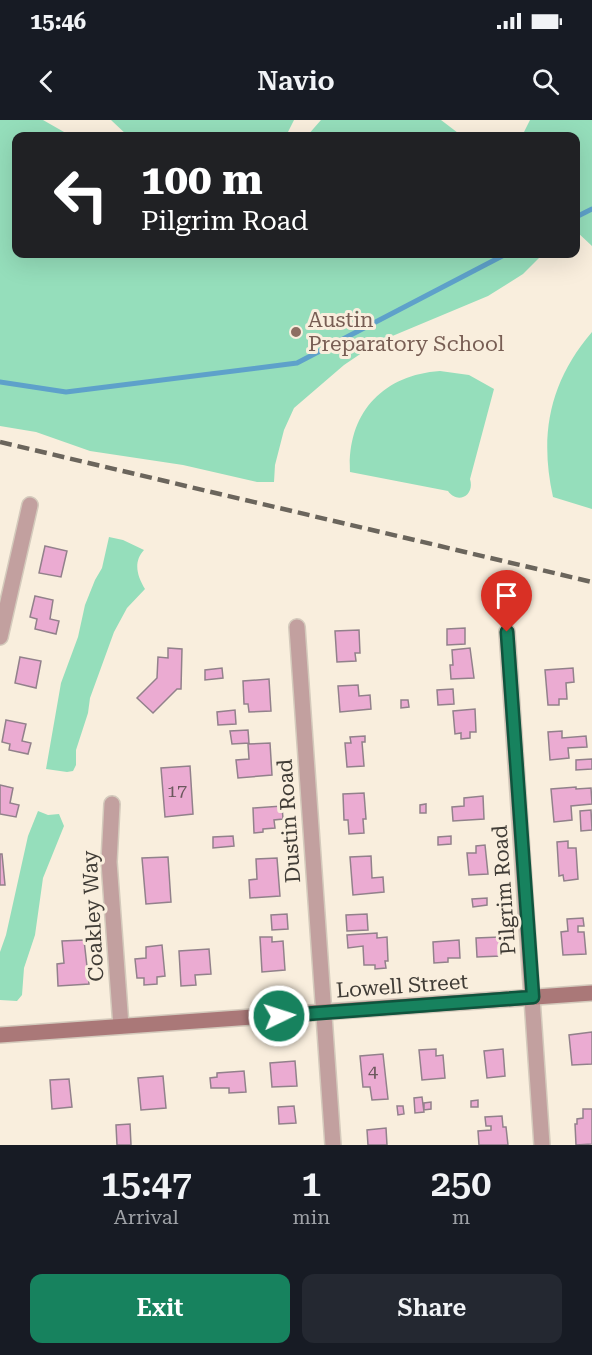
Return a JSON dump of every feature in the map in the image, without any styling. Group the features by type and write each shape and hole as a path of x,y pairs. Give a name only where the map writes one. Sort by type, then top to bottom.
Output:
{"main road":[{"name":"Lowell Street","path":"0,1035 592,993"}],"street":[{"path":"0,637 30,506"},
{"name":"Dustin Road","path":"297,627 333,1145"},
{"name":"Pilgrim Road","path":"507,632 542,1145"},
{"name":"Coakley Way","path":"112,804 109,862 121,1026"}],"green space":[{"path":"0,120 43,120 64,132 12,132 12,258 539,258 523,274 488,296 378,342 344,365 294,408 284,430 275,465 274,482 257,482 183,465 90,451 36,432 0,426"},
{"path":"111,120 294,120 288,132 124,132"},
{"path":"321,120 441,120 457,132 310,132"},
{"path":"530,120 592,120 592,246 580,235 580,132 524,132"},
{"path":"592,332 592,509 553,497 547,452 548,430 558,389 566,370"},
{"path":"440,371 469,375 494,389 468,494 461,498 448,491 350,472 355,432 372,401 385,389 401,380"},
{"path":"109,537 123,540 144,550 138,559 137,569 145,589 127,608 114,632 90,698 88,713 76,750 76,765 73,771 46,769 61,683 78,637 85,605 102,568"},
{"path":"38,811 48,815 59,814 64,826 43,878 35,935 24,968 22,995 17,1001 0,1000 0,952 6,935 28,836"}],"building":[{"path":"45,546 67,551 61,577 39,573"},
{"path":"35,596 53,600 50,619 59,621 56,634 35,629 37,619 30,617"},
{"path":"465,628 465,644 447,645 447,629"},
{"path":"359,630 360,653 355,653 356,661 337,662 335,631"},
{"path":"168,648 182,649 181,689 177,689 153,713 137,698 157,678 158,657 168,658"},
{"path":"470,648 474,678 451,679 452,650"},
{"path":"20,657 41,661 36,688 15,683"},
{"path":"222,668 223,678 205,680 205,670"},
{"path":"573,668 574,682 566,683 567,699 559,699 559,705 548,705 545,670"},
{"path":"269,679 271,711 249,712 248,704 244,704 243,681"},
{"path":"358,685 359,696 370,695 371,709 340,712 338,686"},
{"path":"453,689 454,704 438,705 437,690"},
{"path":"401,700 408,700 409,707 401,708"},
{"path":"475,709 476,732 470,732 470,738 461,739 461,733 455,734 453,711"},
{"path":"235,710 236,724 218,725 217,712"},
{"path":"6,720 26,724 22,741 31,743 28,754 9,750 10,744 2,742"},
{"path":"248,730 249,743 232,744 230,731"},
{"path":"562,731 562,738 586,736 587,747 568,748 569,758 550,760 548,732"},
{"path":"365,736 365,742 362,742 364,766 347,767 345,743 351,743 350,737"},
{"path":"270,743 272,775 238,778 236,760 249,759 248,744"},
{"path":"592,759 592,769 576,770 576,760"},
{"path":"190,766 193,814 165,817 161,768"},
{"path":"0,785 13,788 10,803 19,805 16,817 0,814"},
{"path":"576,787 576,789 591,788 592,804 571,806 572,820 554,822 551,789"},
{"path":"364,793 366,819 363,819 364,833 349,834 348,820 344,820 343,794"},
{"path":"483,796 484,819 453,821 452,807 464,806 464,798"},
{"path":"426,804 426,813 420,813 420,805"},
{"path":"282,806 283,819 274,820 275,828 263,829 263,832 254,833 253,808"},
{"path":"591,810 592,830 581,831 580,811"},
{"path":"233,836 234,846 213,848 213,837"},
{"path":"451,836 451,844 438,845 438,837"},
{"path":"568,841 568,848 576,848 578,879 564,881 563,875 559,876 557,842"},
{"path":"485,845 488,874 469,875 467,853 476,853 476,846"},
{"path":"0,854 2,854 5,885 0,885"},
{"path":"371,856 372,878 383,877 384,892 353,895 350,857"},
{"path":"168,857 171,902 146,904 142,858"},
{"path":"277,858 280,896 250,898 249,880 257,879 256,859"},
{"path":"487,898 487,905 473,907 472,899"},
{"path":"287,914 288,929 272,930 271,915"},
{"path":"367,914 368,930 347,931 346,915"},
{"path":"583,918 584,926 578,926 578,932 584,932 586,954 563,955 561,932 568,931 567,919"},
{"path":"377,933 377,938 387,937 386,968 375,969 375,965 364,965 363,946 348,948 347,935"},
{"path":"260,937 272,937 272,942 283,941 285,970 262,972"},
{"path":"500,937 500,939 505,939 506,951 501,952 501,956 477,957 476,938"},
{"path":"84,940 89,984 58,986 57,964 64,963 62,941"},
{"path":"459,940 460,958 448,958 448,962 434,963 433,942"},
{"path":"162,945 165,976 157,977 157,984 144,985 144,978 137,978 135,959 146,958 146,947"},
{"path":"209,949 211,974 195,975 196,985 181,986 179,951"},
{"path":"592,1032 592,1064 572,1065 569,1035"},
{"path":"436,1049 436,1056 443,1055 445,1078 422,1080 419,1050"},
{"path":"503,1049 505,1076 487,1078 484,1051"},
{"path":"383,1054 388,1099 372,1100 370,1087 363,1087 360,1056"},
{"path":"295,1061 297,1086 272,1087 270,1063"},
{"path":"244,1071 246,1092 229,1093 229,1088 211,1088 210,1078 217,1077 217,1073"},
{"path":"163,1076 166,1108 141,1110 138,1078"},
{"path":"69,1079 72,1107 52,1109 50,1080"},
{"path":"422,1097 424,1112 415,1113 414,1098"},
{"path":"478,1100 478,1107 471,1107 471,1101"},
{"path":"431,1102 431,1109 424,1110 424,1103"},
{"path":"294,1106 296,1123 279,1124 278,1107"},
{"path":"397,1106 403,1106 404,1114 398,1115"},
{"path":"583,1109 592,1109 592,1144 576,1145 575,1124 577,1124 577,1119 583,1118"},
{"path":"502,1116 508,1145 479,1145 478,1131 491,1130 491,1126 486,1126 485,1117"},
{"path":"130,1124 131,1145 117,1145 116,1125"},
{"path":"386,1128 387,1145 368,1145 367,1130"}],"waterway":[{"path":"580,215 592,209"},
{"path":"0,382 66,392 297,363 498,258"}],"railway":[{"path":"0,442 592,582"}],"place":[{"name":"Austin Preparatory School","path":"296,332"}],"route":[{"path":"279,1016 533,997 507,632"}]}
